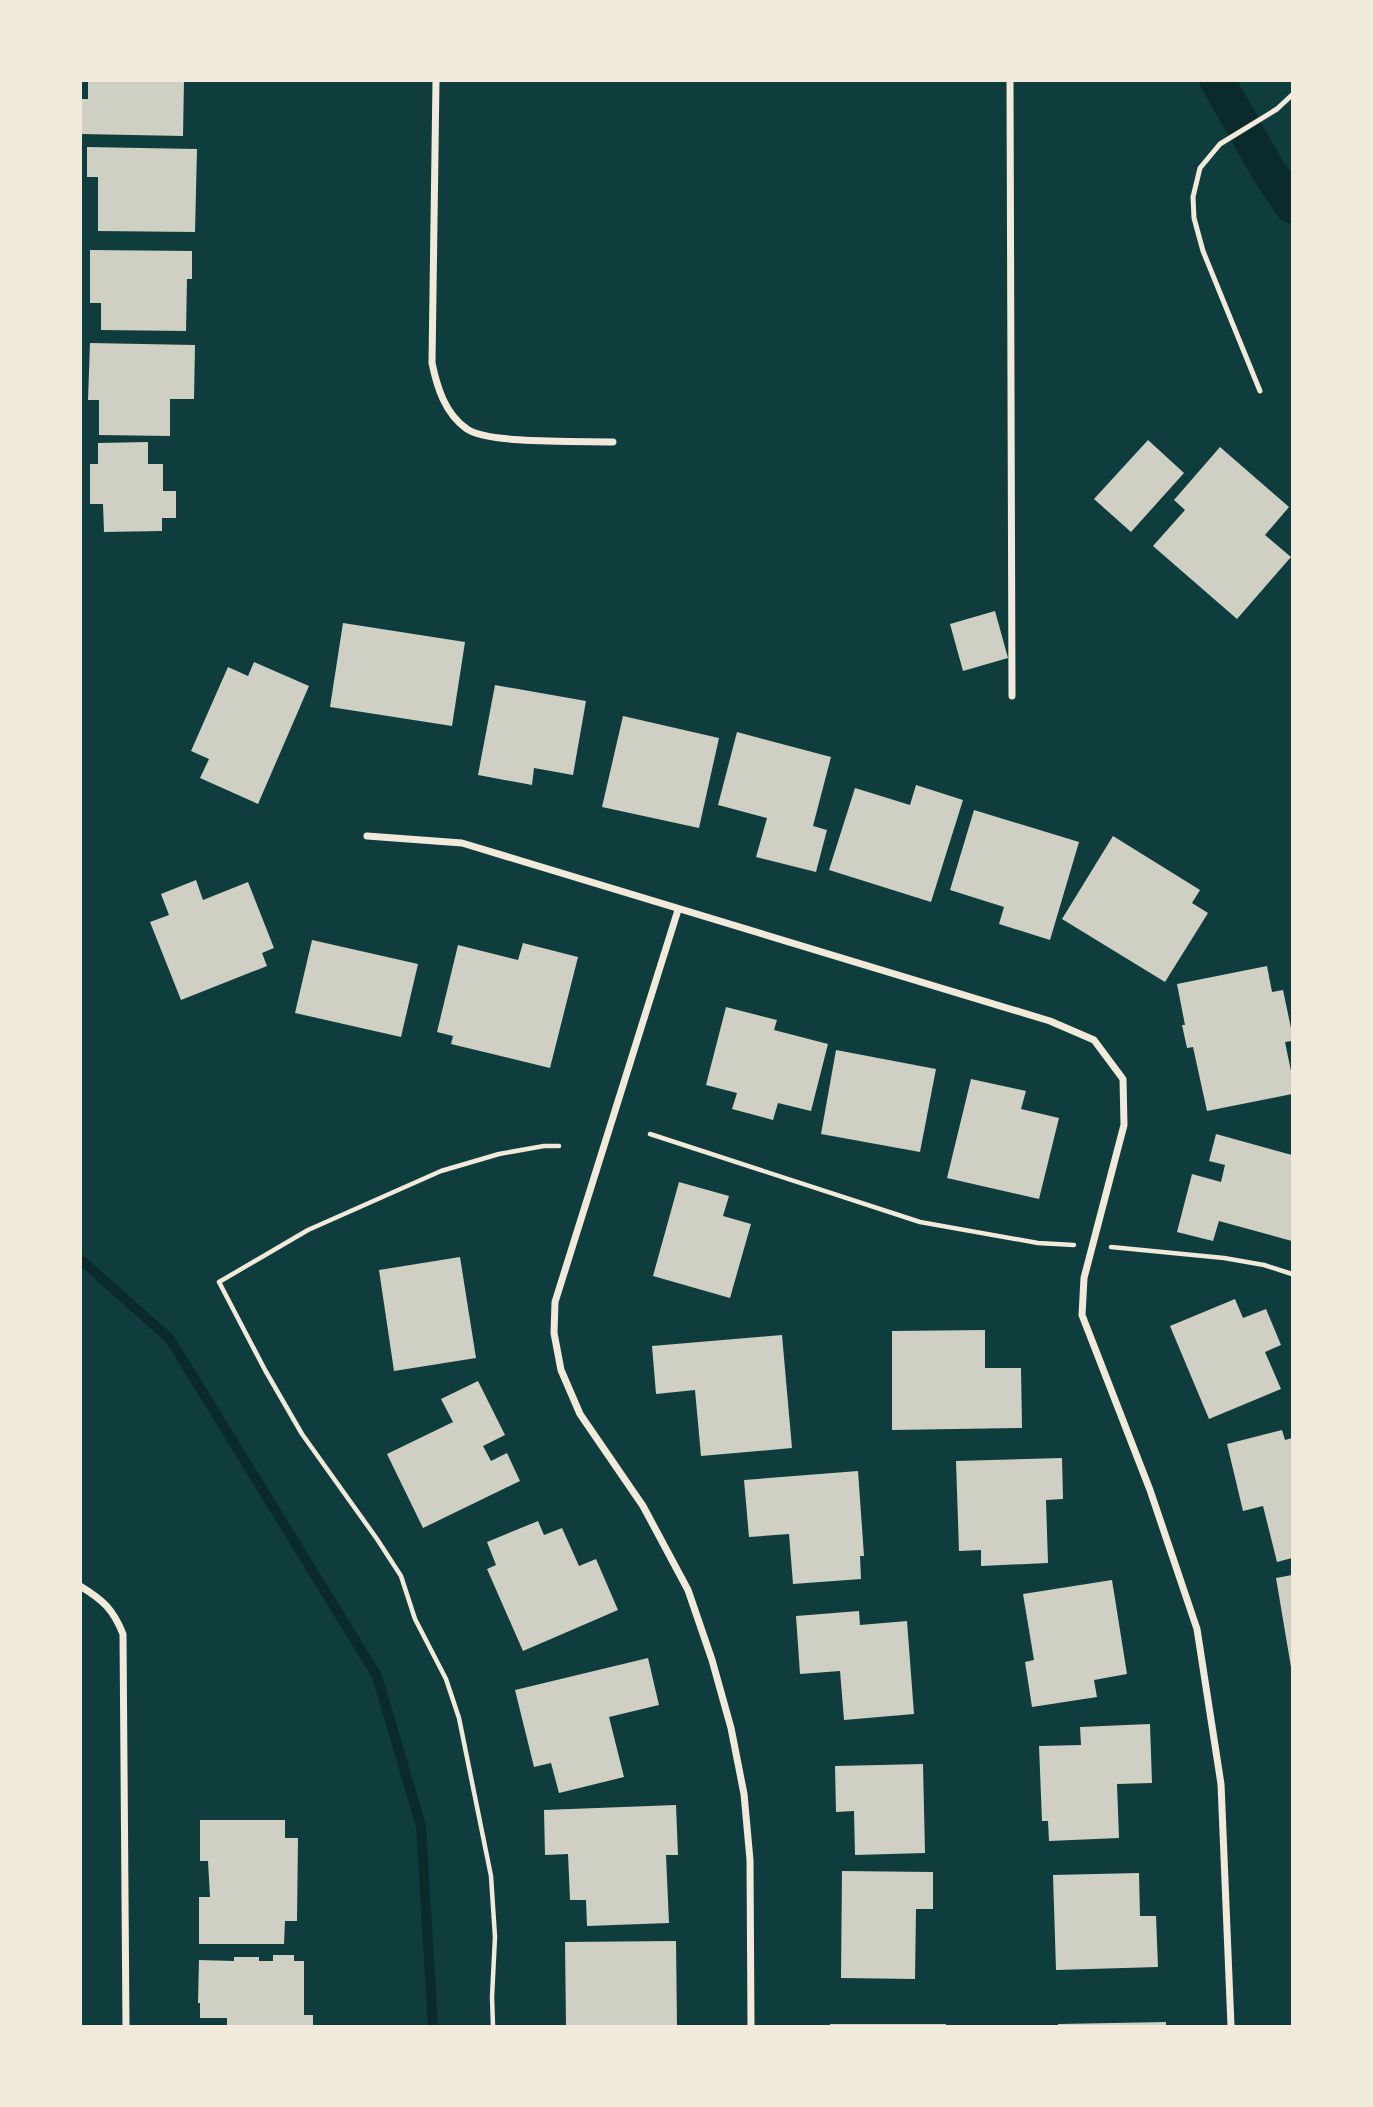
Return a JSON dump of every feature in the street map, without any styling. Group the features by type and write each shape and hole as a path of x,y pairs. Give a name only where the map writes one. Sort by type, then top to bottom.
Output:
{"street":[{"path":"436,80 432,363 438,391 450,411 467,430 493,438 613,442"},
{"path":"1010,80 1012,696"},
{"path":"366,836 462,843 1050,1021 1094,1040 1123,1079 1124,1125 1084,1278 1082,1315 1150,1490 1197,1629 1221,1784 1231,2026"},
{"path":"678,910 555,1302 554,1333 561,1370 580,1414 643,1506 688,1590 712,1660 731,1728 744,1794 750,1860 751,2026"},
{"path":"80,1586 102,1600 116,1616 123,1634 127,2026"}],"lane":[{"path":"1260,391 1203,251 1194,218 1193,197 1200,168 1220,144 1277,109 1293,95"}],"path":[{"path":"650,1134 920,1222 1038,1243 1131,1248 1224,1258 1264,1265 1293,1274"},
{"path":"493,2026 495,1937 491,1877 459,1718 446,1679 415,1619 401,1576 302,1434 219,1282 308,1230 441,1171 499,1154 559,1146"}],"building":[{"path":"88,80 184,80 183,136 81,134 81,99 88,99"},
{"path":"87,147 197,149 195,232 98,231 98,177 87,177"},
{"path":"90,250 192,251 192,279 187,279 186,331 101,330 101,303 90,303"},
{"path":"90,343 195,345 194,399 170,399 170,436 99,435 99,400 88,400"},
{"path":"1148,440 1184,473 1131,532 1094,499"},
{"path":"148,442 148,464 163,464 163,491 176,491 176,518 162,518 162,531 104,532 103,504 90,504 90,464 98,464 98,443"},
{"path":"1220,447 1289,507 1265,535 1291,557 1237,619 1153,546 1185,510 1174,500"},
{"path":"995,611 1008,658 963,671 950,624"},
{"path":"343,623 465,642 452,726 330,707"},
{"path":"254,662 309,686 258,804 200,778 209,759 191,751 228,667 248,676"},
{"path":"495,685 586,701 573,775 534,768 532,785 478,775"},
{"path":"623,716 719,738 699,828 602,807"},
{"path":"737,732 831,757 813,826 827,830 816,872 756,857 767,818 718,805"},
{"path":"916,785 963,800 931,902 829,870 855,788 910,805"},
{"path":"974,810 1079,842 1050,940 999,924 1004,907 950,890"},
{"path":"1113,836 1200,890 1192,903 1208,913 1165,982 1062,919"},
{"path":"196,880 203,900 248,882 274,948 262,953 267,966 181,1000 150,922 169,915 161,894"},
{"path":"312,940 418,964 401,1037 295,1013"},
{"path":"523,943 578,957 550,1068 451,1044 453,1036 437,1032 458,945 518,960"},
{"path":"1267,966 1272,992 1283,990 1292,1033 1292,1041 1285,1042 1292,1076 1292,1094 1207,1111 1193,1047 1187,1048 1177,984"},
{"path":"726,1007 777,1020 774,1030 828,1044 811,1111 778,1103 773,1120 732,1109 737,1093 706,1085"},
{"path":"836,1050 936,1069 920,1152 821,1134"},
{"path":"971,1079 1026,1091 1021,1109 1059,1118 1039,1199 947,1178"},
{"path":"1216,1134 1292,1155 1292,1241 1219,1221 1213,1241 1177,1232 1192,1174 1221,1182 1225,1165 1209,1161"},
{"path":"679,1182 729,1196 723,1216 751,1224 730,1298 653,1276"},
{"path":"460,1257 476,1358 394,1371 379,1270"},
{"path":"1235,1299 1243,1318 1266,1309 1281,1345 1265,1352 1281,1389 1209,1419 1170,1326"},
{"path":"985,1330 985,1368 1021,1368 1022,1428 892,1430 892,1331"},
{"path":"782,1335 792,1448 701,1456 695,1390 656,1394 652,1346"},
{"path":"478,1381 505,1435 483,1446 491,1461 507,1453 520,1481 423,1528 387,1454 453,1422 441,1399"},
{"path":"1282,1430 1285,1440 1292,1438 1292,1558 1277,1562 1263,1506 1243,1511 1227,1444"},
{"path":"1062,1458 1063,1499 1046,1500 1048,1563 981,1566 981,1550 959,1551 956,1461"},
{"path":"858,1471 864,1556 860,1556 861,1579 793,1584 789,1534 749,1537 744,1480"},
{"path":"538,1521 544,1535 562,1528 579,1566 596,1559 618,1610 523,1651 487,1569 496,1565 487,1542"},
{"path":"1292,1575 1292,1667 1291,1667 1276,1578"},
{"path":"1112,1580 1127,1674 1094,1680 1097,1697 1032,1707 1025,1662 1034,1660 1023,1594"},
{"path":"859,1611 860,1625 907,1621 914,1714 844,1720 840,1671 800,1674 796,1616"},
{"path":"648,1658 659,1705 609,1717 624,1777 559,1793 551,1763 534,1767 515,1690"},
{"path":"1150,1724 1152,1783 1117,1784 1119,1838 1049,1841 1048,1821 1042,1821 1039,1746 1081,1745 1080,1727"},
{"path":"923,1764 925,1853 855,1855 854,1811 836,1812 835,1766"},
{"path":"676,1805 678,1855 666,1855 669,1923 587,1926 586,1900 570,1900 568,1854 545,1855 544,1810"},
{"path":"200,1820 285,1820 285,1838 298,1838 297,1921 285,1921 284,1944 199,1944 199,1897 210,1897 208,1861 200,1861"},
{"path":"842,1871 933,1872 933,1909 916,1909 915,1979 841,1978"},
{"path":"1139,1873 1140,1916 1156,1916 1158,1967 1056,1970 1053,1875"},
{"path":"676,1941 677,2026 566,2026 565,1942"},
{"path":"273,1955 294,1955 294,1961 304,1961 304,2015 313,2015 313,2026 227,2026 227,2018 200,2018 199,1960 234,1961 234,1957 259,1957 259,1961 273,1961"},
{"path":"1166,2022 1166,2026 1058,2026 1058,2024"},
{"path":"946,2024 946,2026 830,2026"}],"waterway":[{"path":"1217,80 1269,172 1292,206"},
{"path":"80,1259 170,1339 377,1676 421,1826 433,2026"}]}
